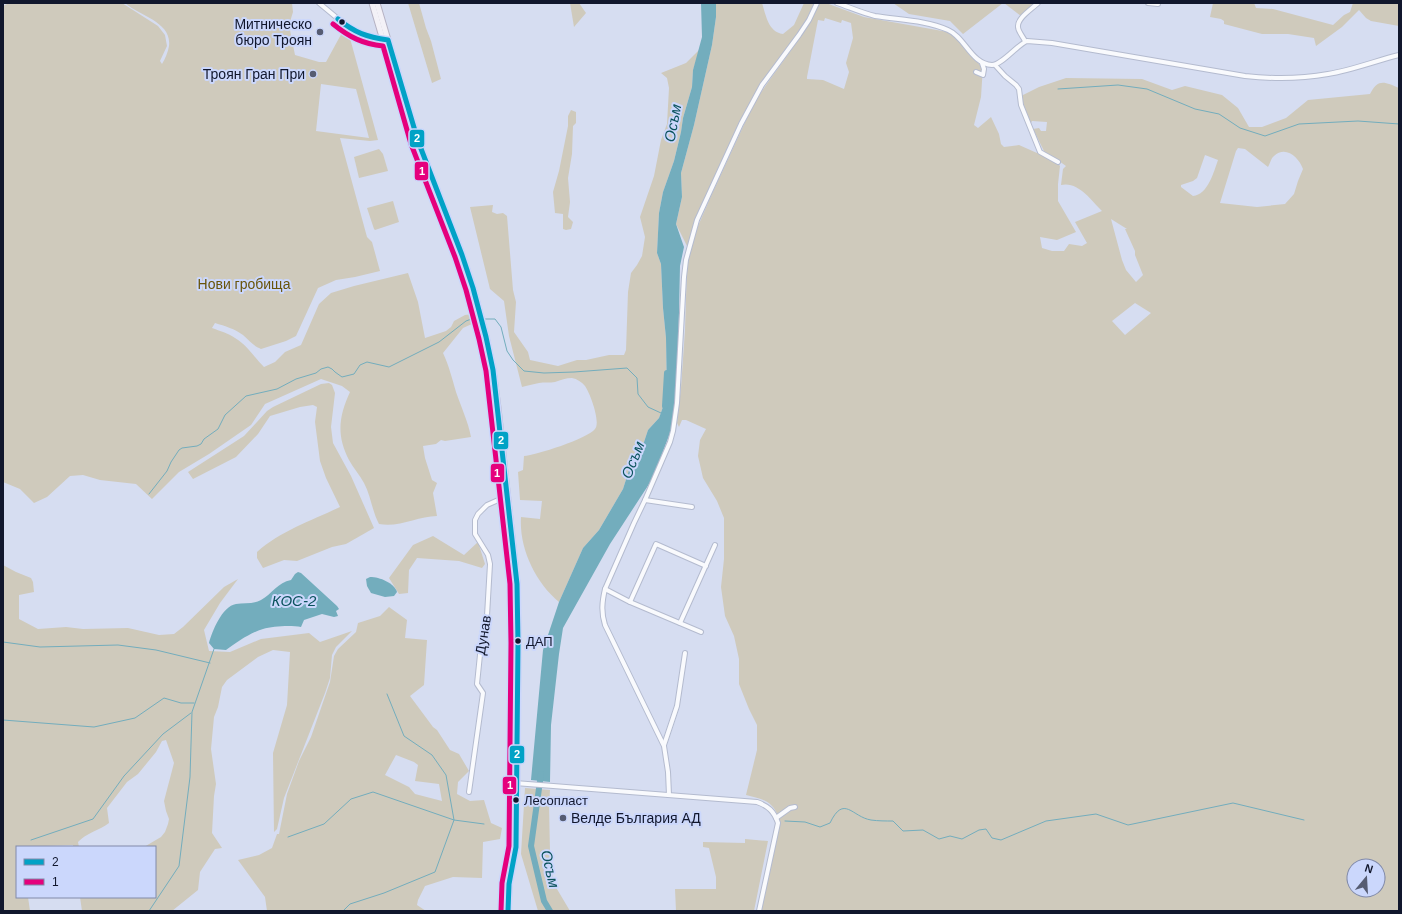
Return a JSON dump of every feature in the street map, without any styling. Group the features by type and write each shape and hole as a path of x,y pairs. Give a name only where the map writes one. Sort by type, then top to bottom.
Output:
{"main road":[{"path":"372,3 378,25 385,40 384,47 413,142 457,256 481,337 494,408 506,497"},
{"path":"377,3 385,40 418,141 462,255 480,312 493,370 506,497 513,612 516,847 509,884 508,911"},
{"path":"368,37 375,33 378,25"},
{"path":"368,37 378,41 384,47"}],"street":[{"path":"319,3 348,28 360,35 385,40"},
{"path":"669,795 668,772 664,746 605,625 602,613 602,601 605,589 670,442 673,431 677,403 686,265 697,220 755,96 809,20 817,3"},
{"path":"837,3 874,15 917,22 947,29 958,36 982,63 984,69 983,76 976,72"},
{"path":"1025,41 1018,28 1018,25 1021,18 1038,3"},
{"path":"1148,3 1158,4"},
{"path":"982,63 995,64 1025,41 1052,43 1244,76 1264,78 1290,78 1328,74 1399,55"},
{"path":"995,64 1019,90 1021,105 1040,152 1058,162"},
{"name":"Дунав","path":"469,792 483,693 477,684 481,645 486,633 490,564 488,554 475,534 475,520 478,514 487,505 506,497"},
{"path":"645,500 692,507"},
{"path":"630,602 656,544 706,566"},
{"path":"680,623 716,544"},
{"path":"605,589 630,602 701,632"},
{"path":"664,746 677,706 685,653"},
{"path":"514,783 756,802 764,804 770,809 778,823 759,911"},
{"path":"776,818 790,808 795,807"}],"green space":[{"name":"Нови гробища","path":"9,3 122,3 158,26 165,35 167,46 160,61 162,64 169,46 169,38 166,31 154,20 131,8 125,3 292,3 293,12 289,25 295,55 319,62 326,62 344,29 348,31 378,140 370,141 340,138 367,237 372,242 380,271 336,280 318,288 296,336 286,341 261,349 253,345 243,335 233,329 215,323 212,328 230,335 239,341 264,367 275,362 285,352 301,345 319,304 331,293 408,273 418,302 425,338 446,331 451,327 454,321 465,315 472,314 474,323 463,328 443,353 449,367 471,437 445,441 441,440 436,444 423,446 432,480 437,483 433,493 437,516 394,524 379,524 366,488 352,466 342,442 340,426 341,417 350,392 342,386 321,379 265,404 251,425 209,454 179,472 152,499 136,484 100,480 83,475 70,476 47,497 34,503 20,489 3,482 3,6","holes":["321,84 356,89 369,138 316,131"]},
{"path":"408,3 419,3 431,41 441,79 432,83"},
{"path":"570,3 579,3 586,13 574,27"},
{"path":"716,3 762,3 768,22 774,30 783,34 794,25 804,3 814,3 806,21 755,97 701,211 688,248 676,224 682,197 681,173 694,125 712,45 716,17"},
{"path":"818,3 826,3 864,17 948,32 952,34 980,65 983,66 981,97 974,125 978,128 991,117 999,134 1001,144 1004,147 1019,145 1037,153 1041,152 1055,160 1060,166 1058,201 1076,232 1057,240 1040,237 1042,248 1052,251 1064,251 1069,244 1082,246 1087,243 1075,222 1102,211 1084,192 1073,186 1061,185 1063,169 1066,166 1045,153 1033,129 1039,128 1041,131 1046,131 1047,122 1032,121 1031,123 1028,121 1021,96 1039,87 1066,78 1142,79 1172,90 1185,86 1222,95 1238,108 1249,127 1262,127 1286,118 1308,100 1370,94 1379,83 1390,84 1399,88 1399,911 760,911 778,816 776,811 769,803 746,795 757,750 757,725 739,684 739,659 734,636 725,616 721,587 724,559 724,518 717,501 703,478 698,456 700,440 706,429 686,420 682,420 679,427 677,423 685,330 687,267 698,226 753,105 804,30","holes":["825,18 841,23 842,20 851,23 853,38 846,63 849,72 844,89 823,80 807,79 818,20 824,21","1238,148 1245,149 1268,167 1272,158 1279,153 1287,152 1292,154 1303,169 1294,194 1285,204 1257,207 1220,203","1205,155 1218,160 1210,182 1203,192 1193,196 1181,187 1181,185 1197,178","1111,219 1127,229 1125,229 1135,251 1135,255 1143,275 1136,282 1126,270 1122,260","1135,303 1151,313 1125,335 1112,321"]},
{"path":"893,3 1003,3 963,34 950,21 909,14"},
{"path":"1004,3 1035,3 1021,16"},
{"path":"1213,3 1254,3 1256,8 1273,9 1333,25 1344,15 1350,12 1353,3 1399,3 1399,26 1371,21 1359,10 1342,27 1316,46 1314,38 1288,34 1262,34 1224,24 1224,21 1221,19 1210,17"},
{"path":"700,49 693,70 692,87 683,118 674,161 663,192 659,213 657,253 661,264 666,338 667,396 659,418 648,430 641,451 631,464 623,489 599,530 583,548 559,602 543,585 530,564 526,552 521,529 521,517 540,519 542,501 520,500 518,472 523,470 524,456 561,446 590,433 595,429 597,420 596,414 585,386 576,379 568,378 555,382 539,383 522,387 509,336 504,301 490,289 470,207 493,205 492,212 497,214 503,213 507,216 513,290 516,302 514,332 528,352 530,360 558,366 577,360 586,360 609,355 624,355 626,350 628,292 631,273 642,256 645,237 640,217 654,176 661,140 667,124 669,88 667,78 661,73 686,63"},
{"path":"571,110 576,112 576,123 573,126 572,154 568,178 570,202 568,217 573,222 571,229 566,230 563,229 563,214 555,213 553,192 568,126 568,116"},
{"path":"379,149 383,154 388,171 359,178 354,157"},
{"path":"393,201 399,222 375,230 367,208"},
{"path":"329,383 332,385 335,393 331,427 333,443 351,476 374,528 346,544 332,547 297,561 284,560 263,568 257,558 257,552 286,532 340,507 326,478 320,461 315,422 317,407 313,405 300,407 270,416 258,434 236,457 193,479 188,472 244,436 267,411 273,407 321,384"},
{"path":"433,536 464,555 478,542 485,564 482,568 459,561 417,558 409,570 408,593 399,594 389,578 413,545"},
{"path":"3,565 31,578 34,592 19,595 19,619 38,629 66,627 83,629 128,628 159,635 174,634 224,587 238,579 220,603 204,630 209,651 230,652 261,639 309,633 320,642 352,631 336,647 332,655 330,678 284,798 277,829 274,832 273,753 287,705 290,652 273,650 258,657 227,680 222,687 218,707 214,717 211,749 216,784 212,833 222,848 215,849 200,872 198,890 172,911 82,911 80,898 156,898 156,846 146,846 161,837 165,832 169,819 164,801 174,763 166,740 162,741 156,752 138,774 127,782 107,808 109,823 81,839 78,842 79,846 16,846 16,898 28,898 30,911 3,911"},
{"path":"389,607 407,620 405,638 427,640 424,685 410,696 433,727 437,730 450,750 459,754 469,771 458,782 457,794 470,801 484,800 491,823 502,828 500,839 483,842 482,878 453,877 425,886 417,905 426,911 267,911 265,897 238,860 259,855 272,848 277,834 279,834 287,794 299,761 311,737 330,682 334,656 338,649 356,632 358,623 380,616","holes":["396,755 418,765 415,781 439,784 442,801 415,794 409,787 385,775"]},
{"path":"525,788 550,790 550,852 554,884 570,911 538,911 521,854"},
{"path":"745,839 768,841 754,911 676,911 675,889 716,889 716,877 709,848 703,847 703,842 745,843"}],"water":[{"path":"701,3 716,3 716,17 712,45 694,125 681,173 682,197 676,224 684,247 680,266 678,358 673,425 653,478 610,544 563,628 551,725 550,782 531,780 543,650 559,602 583,548 599,530 623,489 631,464 641,451 648,430 659,418 667,396 666,338 661,264 657,253 659,213 663,192 674,161 683,118 692,87 693,70 702,37"},
{"name":"КОС-2","path":"298,572 301,573 337,606 339,609 336,611 338,616 334,617 322,614 304,620 301,627 282,626 263,629 248,635 226,650 214,649 209,643 210,638 218,620 226,609 236,604 252,603 265,598 282,583 291,580"},
{"path":"370,577 378,578 390,583 397,592 394,596 385,597 371,593 367,586 366,579"}],"waterway":[{"path":"1058,89 1118,85 1147,89 1195,109 1219,114 1240,128 1265,136 1299,124 1358,121 1399,124"},
{"path":"149,494 167,471 179,450 201,444 204,439 218,429 225,415 246,396 277,389 296,379 316,373 321,369 328,367 342,377 354,374 360,365 367,362 389,367 439,342 466,321 474,318"},
{"path":"484,319 495,319 501,327 507,351 513,360 524,371 544,373 627,368 637,378 638,394 648,407 661,413"},
{"name":"Осъм","path":"665,406 667,373"},
{"path":"3,642 40,647 118,645 156,650 210,663"},
{"path":"149,911 179,866 190,777 192,712 214,649"},
{"path":"288,837 324,824 351,799 373,792 454,820 446,775 432,755 404,736 387,694"},
{"path":"3,720 94,727 135,718 164,698 181,703 194,703"},
{"path":"31,840 93,819 124,776 163,734 191,713"},
{"name":"Осъм","path":"541,774 531,846 544,901 550,911"},
{"path":"785,821 805,822 820,827 830,823 835,814 844,809 871,820 893,821 903,831 923,830 939,839 950,836 962,839 979,830 986,829 992,838 1001,840 1046,821 1096,814 1128,825 1233,803 1304,820"},
{"path":"343,911 350,904 384,893 435,872 454,820 484,824"}],"transit line":[{"name":"2","path":"338,19 350,28 362,34 388,40 418,141 462,255 473,288 493,370 517,584 518,643 516,847 509,884 508,911"},
{"name":"1","path":"333,24 356,39 369,44 383,46 411,144 455,257 466,290 486,371 510,584 511,643 509,846 502,883 501,911"}],"place":[{"name":"Митническо бюро Троян","path":"320,32"},
{"name":"Троян Гран При","path":"313,74"},
{"name":"ДАП","path":"518,641"},
{"name":"Лесопласт","path":"516,800"},
{"name":"Велде България АД","path":"563,818"}]}
